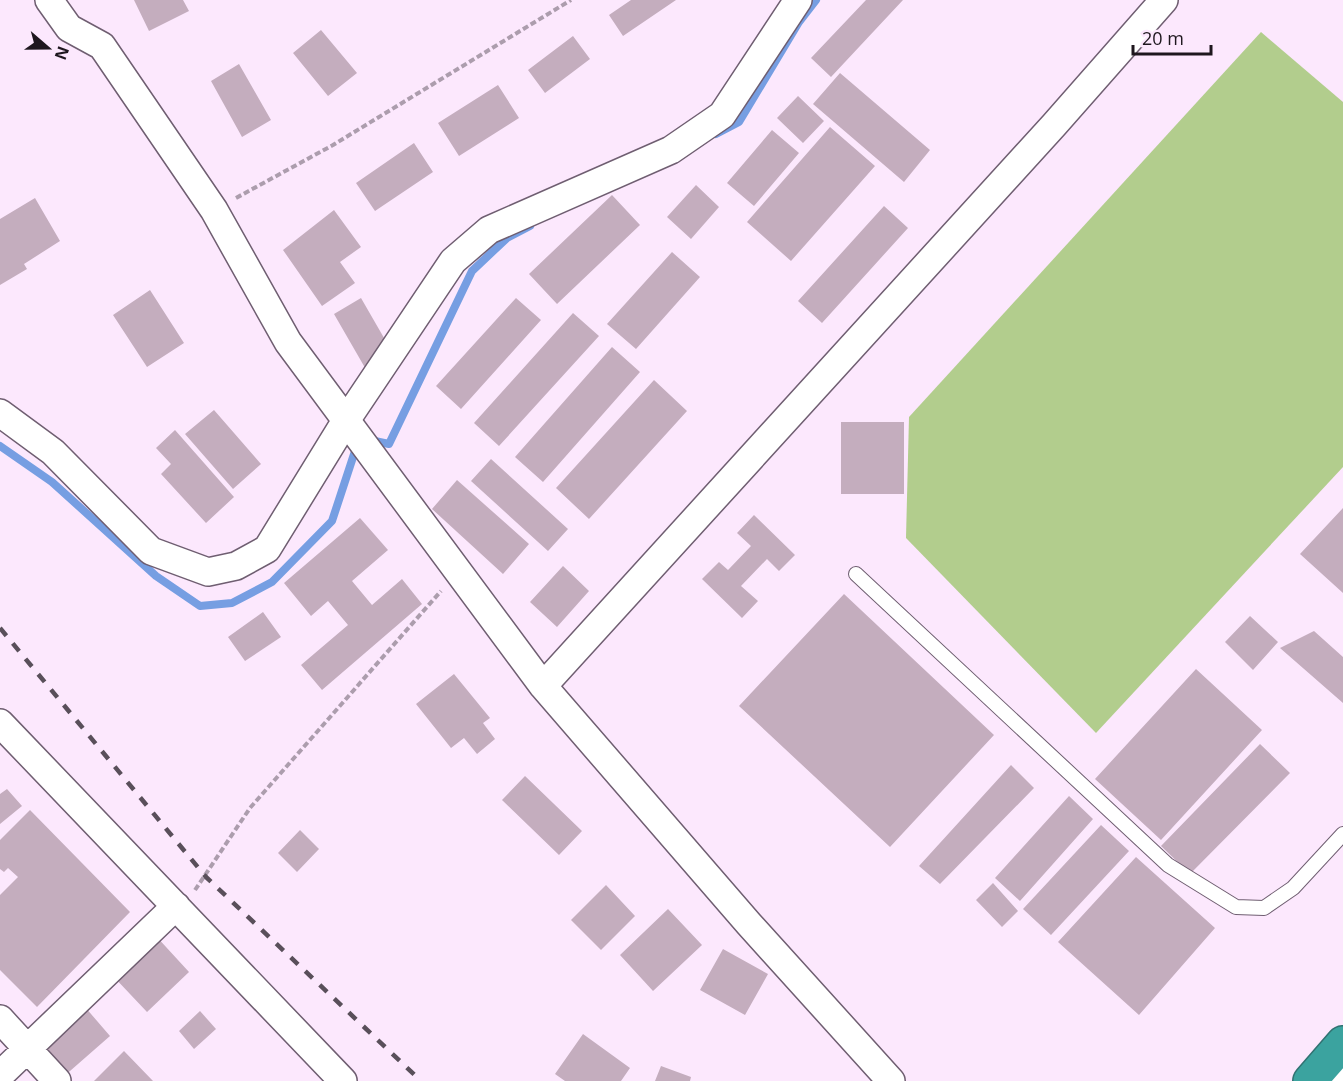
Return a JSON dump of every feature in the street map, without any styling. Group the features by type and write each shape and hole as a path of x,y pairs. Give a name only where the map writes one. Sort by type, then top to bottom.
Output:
{"highway":[{"path":"1310,1081 1343,1043"}],"street":[{"path":"49,0 69,28 102,46 214,210 288,342 345,422 459,571 543,686 749,924 891,1081"},
{"path":"0,413 53,452 151,551 208,572 236,566 267,549 345,422 453,261 489,230 671,150 722,115 798,0"},
{"path":"543,686 1054,125 1164,0"},
{"path":"0,723 343,1081"},
{"path":"0,1075 176,906"},
{"path":"0,1019 25,1049 57,1081"}],"lane":[{"path":"856,574 1168,865 1236,907 1264,908 1293,888 1343,834"},
{"path":"1335,1081 1343,1071"}],"path":[{"path":"214,210 333,146 571,0"},
{"path":"176,906 202,882 250,808 459,571"}],"green space":[{"path":"1261,32 1343,102 1343,467 1096,733 906,538 909,417"}],"building":[{"path":"134,0 183,0 189,11 149,31"},
{"path":"631,0 676,0 623,36 609,15"},
{"path":"866,0 903,0 831,77 811,58"},
{"path":"321,30 357,73 328,96 293,53"},
{"path":"573,36 590,59 545,93 528,70"},
{"path":"239,64 271,120 242,137 211,81"},
{"path":"840,73 930,150 904,182 813,104"},
{"path":"498,85 519,118 459,156 438,123"},
{"path":"798,96 824,121 803,143 777,118"},
{"path":"830,127 875,166 791,261 747,222"},
{"path":"772,130 799,153 754,206 727,183"},
{"path":"414,143 433,172 375,211 356,183"},
{"path":"696,185 719,207 691,239 667,217"},
{"path":"612,195 640,225 557,304 529,274"},
{"path":"35,198 60,241 24,264 27,269 0,285 0,219"},
{"path":"884,206 908,228 822,323 798,301"},
{"path":"334,210 361,247 340,262 355,283 322,306 283,250"},
{"path":"672,252 700,277 636,349 607,324"},
{"path":"150,290 184,343 147,367 113,315"},
{"path":"361,298 395,357 368,373 334,314"},
{"path":"516,298 541,320 461,409 436,386"},
{"path":"573,313 599,336 499,446 474,423"},
{"path":"612,347 640,372 543,482 515,457"},
{"path":"654,380 687,411 589,519 556,488"},
{"path":"214,410 261,464 233,489 185,434"},
{"path":"841,422 904,422 904,494 841,494"},
{"path":"175,430 234,497 206,523 161,474 171,464 156,448"},
{"path":"491,459 568,529 548,551 471,481"},
{"path":"457,480 529,544 503,574 432,509"},
{"path":"1343,508 1343,593 1300,554"},
{"path":"754,515 795,555 779,571 767,559 741,586 758,601 742,618 702,579 719,562 728,570 751,546 737,533"},
{"path":"360,518 388,550 352,581 372,605 402,579 422,604 322,690 301,665 348,625 328,601 311,616 284,583"},
{"path":"563,566 589,591 557,627 530,602"},
{"path":"844,594 994,735 890,847 739,706"},
{"path":"263,612 281,637 245,661 228,637"},
{"path":"1250,616 1278,642 1253,670 1225,642"},
{"path":"1314,631 1343,657 1343,703 1280,648"},
{"path":"1196,669 1262,730 1161,840 1095,779"},
{"path":"454,674 490,718 483,723 495,739 477,754 464,738 451,748 416,704"},
{"path":"1260,744 1290,773 1190,874 1161,846"},
{"path":"1011,765 1034,788 940,884 919,866"},
{"path":"525,776 582,831 559,855 502,800"},
{"path":"7,789 22,806 0,824 0,794"},
{"path":"1069,796 1093,819 1020,901 995,878"},
{"path":"30,810 130,912 37,1007 0,970 0,895 18,877 8,868 4,872 0,869 0,840"},
{"path":"1101,825 1129,851 1051,935 1023,909"},
{"path":"300,830 319,849 297,872 278,853"},
{"path":"1136,857 1215,928 1139,1015 1058,942"},
{"path":"993,883 1018,911 1002,927 976,900"},
{"path":"606,885 635,916 601,950 571,920"},
{"path":"668,909 702,945 653,991 620,955"},
{"path":"155,935 189,972 147,1012 113,976"},
{"path":"723,949 768,974 745,1015 700,990"},
{"path":"85,1007 110,1036 62,1078 37,1049"},
{"path":"200,1011 216,1029 194,1049 179,1031"},
{"path":"583,1034 630,1068 621,1081 565,1081 555,1074"},
{"path":"124,1051 153,1081 94,1081"},
{"path":"661,1066 691,1077 690,1081 655,1081"}],"waterway":[{"path":"716,134 739,122 799,22 816,0"},
{"path":"370,440 389,444 472,271 507,238 530,226"},
{"path":"0,446 52,482 156,576 200,606 232,603 272,582 332,521 357,445"}],"railway":[{"path":"0,628 206,877 421,1081"}]}
